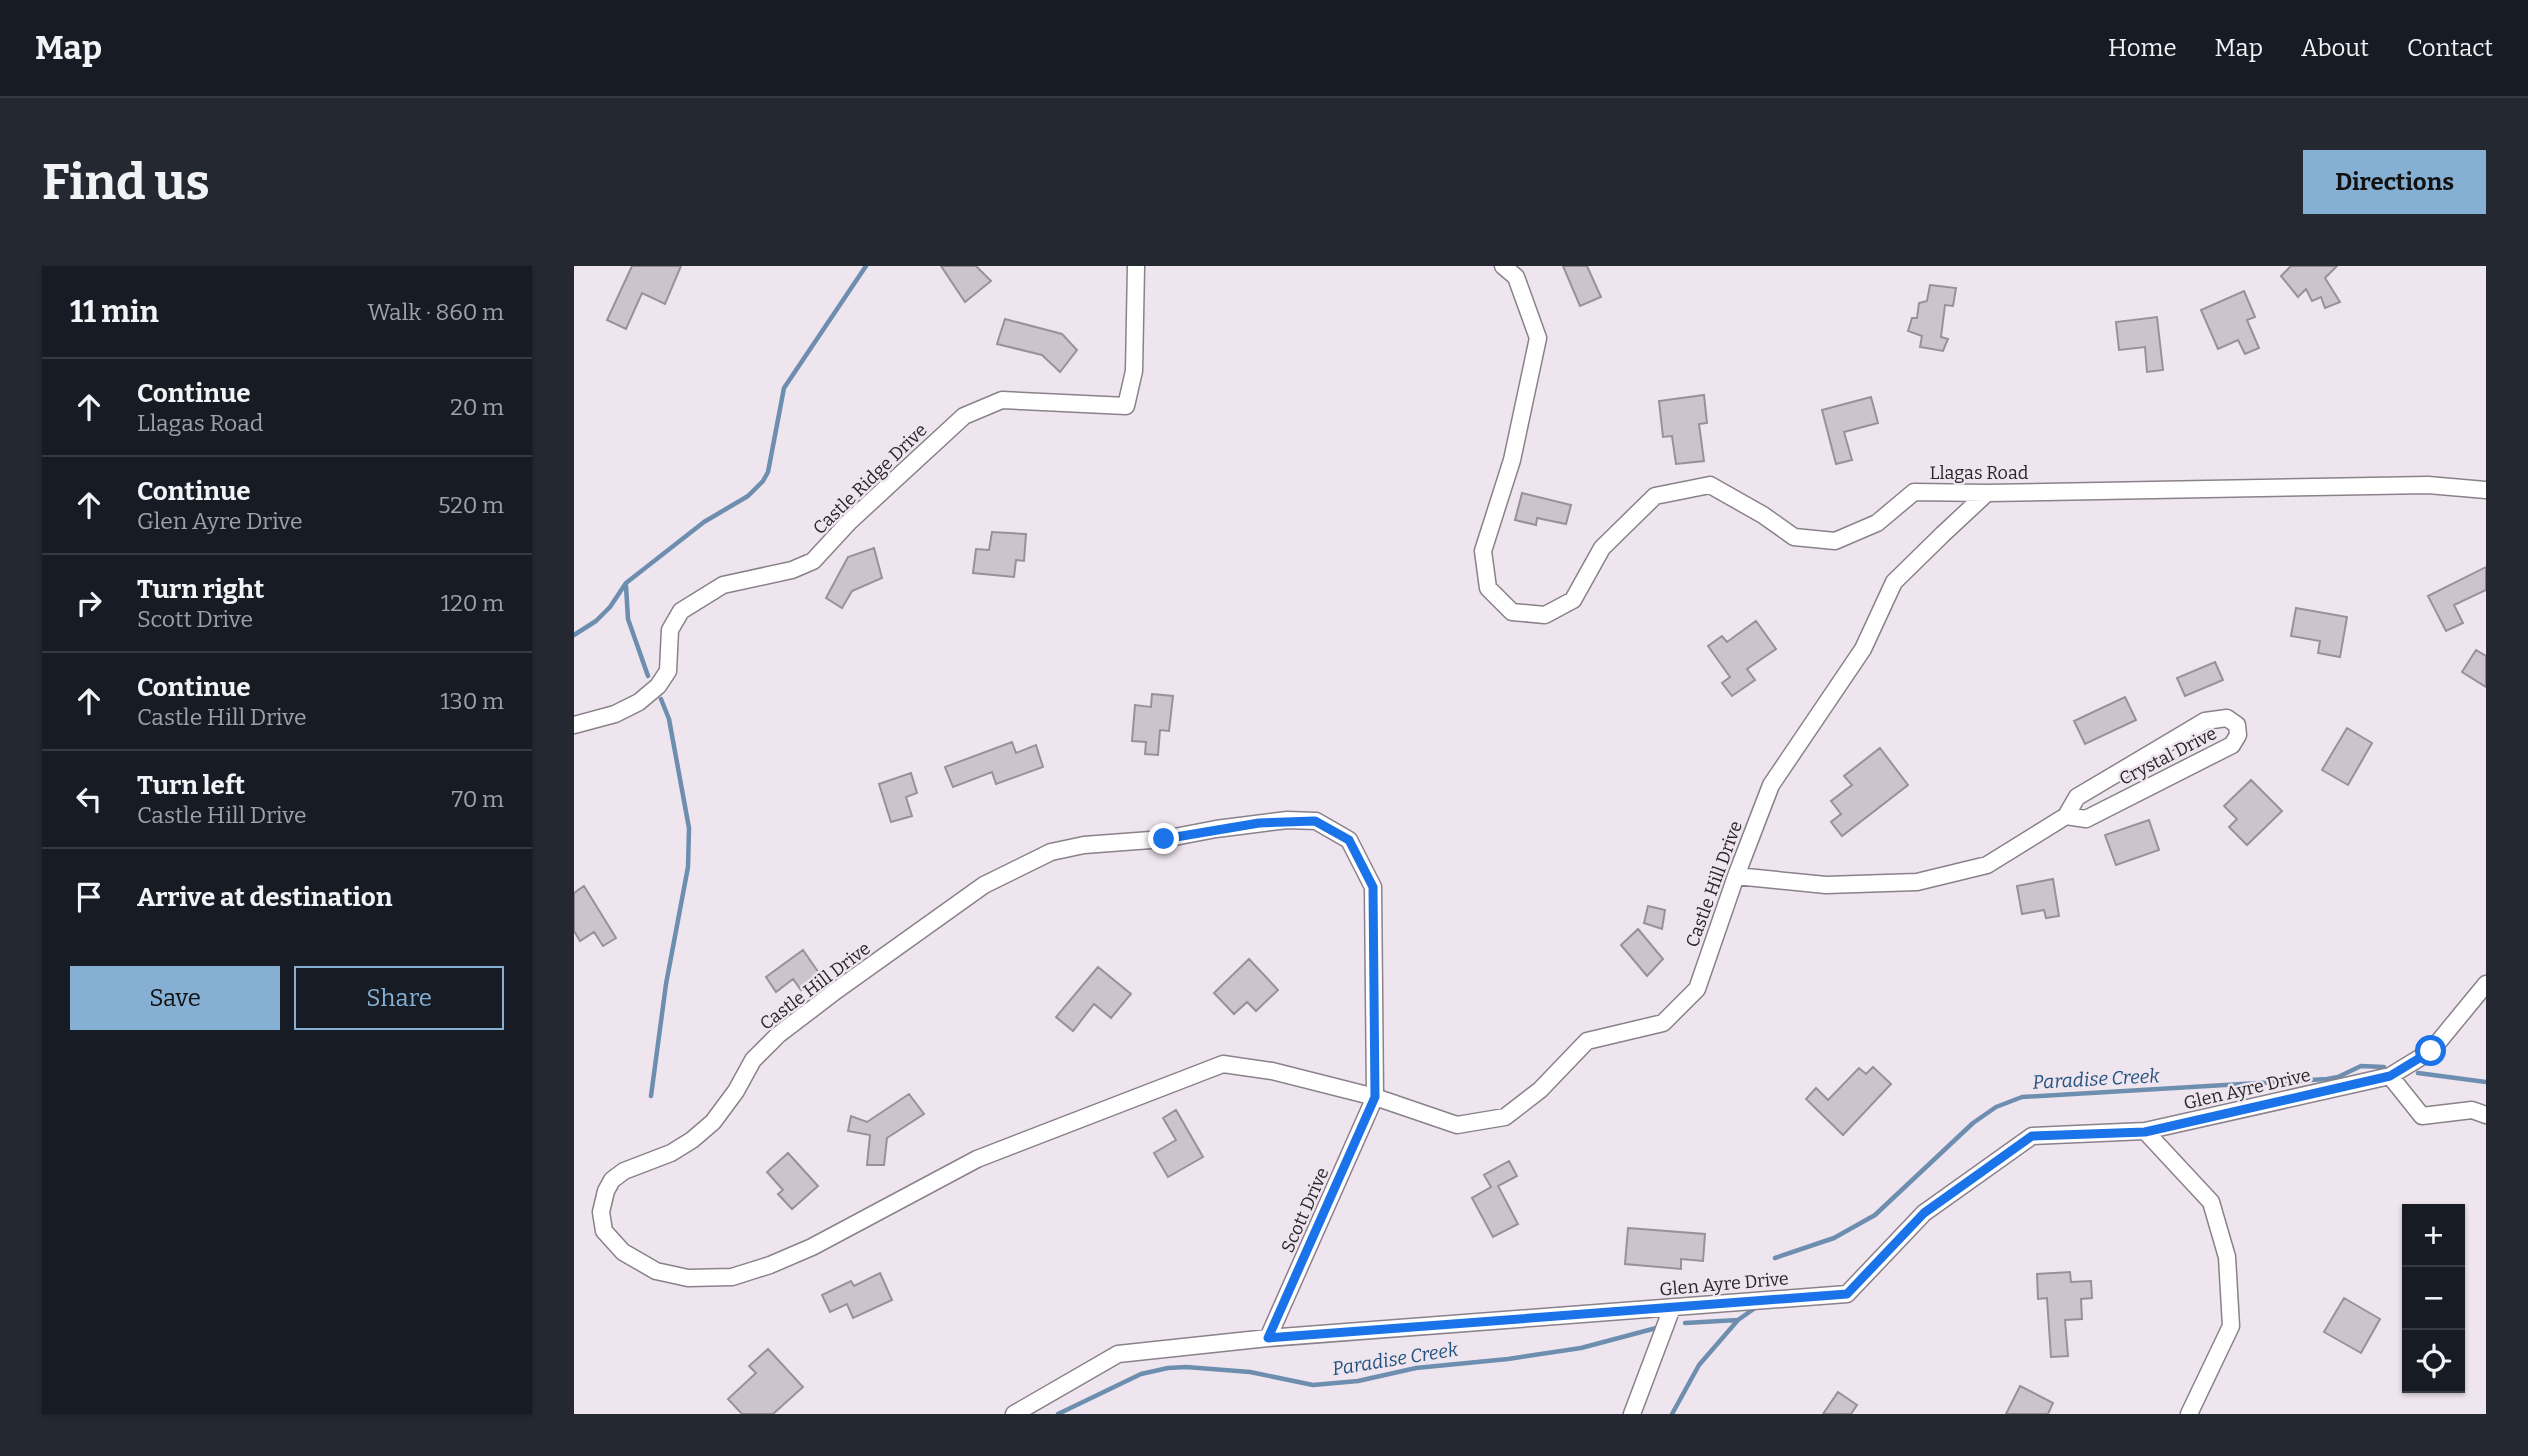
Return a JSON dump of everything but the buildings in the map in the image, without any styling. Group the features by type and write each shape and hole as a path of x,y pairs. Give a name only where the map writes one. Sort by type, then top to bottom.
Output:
{"street":[{"name":"Castle Ridge Drive","path":"574,725 615,714 639,702 657,686 668,671 670,630 681,611 723,585 792,570 813,561 849,522 964,416 1002,400 1126,406 1134,371 1136,266"},
{"name":"Llagas Road","path":"1503,266 1516,277 1538,338 1513,460 1483,551 1488,588 1512,612 1545,615 1573,600 1602,548 1656,496 1710,485 1763,515 1794,537 1835,541 1877,523 1914,492 2428,485 2486,490"},
{"name":"Castle Hill Drive","path":"1375,1097 1373,887 1349,840 1315,821 1287,820 1164,839 1084,845 1051,852 984,885 778,1035 753,1060 736,1091 713,1122 671,1153 624,1171 612,1180 601,1212 604,1231 623,1252 644,1266 688,1278 732,1277 770,1265 812,1247 977,1159 1223,1064 1272,1070 1375,1097 1457,1125 1506,1117 1540,1090 1587,1041 1663,1023 1697,989 1771,785 1864,649 1894,582 1987,493"},
{"name":"Crystal Drive","path":"1736,876 1826,885 1917,882 1986,865 2066,816 2077,797 2205,721 2227,718 2237,725 2238,735 2232,745 2085,819 2066,816"},
{"path":"2486,984 2431,1051 2390,1076 2422,1116 2472,1110 2486,1115"},
{"name":"Glen Ayre Drive","path":"1014,1414 1118,1354 1268,1338 1847,1294 1924,1213 2032,1136 2145,1132 2390,1076"},
{"name":"Scott Drive","path":"1268,1338 1375,1097"},
{"path":"2145,1132 2211,1202 2227,1257 2231,1326 2189,1414"},
{"path":"1632,1414 1672,1308"}],"waterway":[{"path":"574,635 596,621 610,607 626,583 704,522 748,496 763,481 768,472 784,388 866,266"},
{"path":"626,586 628,619 648,676"},
{"path":"651,1096 666,984 688,867 689,828 669,719 661,699"},
{"name":"Paradise Creek","path":"1775,1258 1834,1238 1875,1215 1973,1123 1996,1107 2022,1097 2327,1079 2361,1066 2384,1067"},
{"name":"Paradise Creek","path":"2418,1073 2486,1082"},
{"name":"Paradise Creek","path":"1685,1323 1738,1320 1755,1308"},
{"path":"1672,1414 1699,1365 1738,1320"},
{"name":"Paradise Creek","path":"1058,1414 1141,1374 1168,1368 1250,1372 1313,1385 1358,1381 1416,1368 1508,1359 1581,1348 1660,1327"}],"route":[{"path":"1164,839 1259,823 1315,821 1349,840 1373,887 1375,1097 1268,1338 1847,1294 1924,1213 2032,1136 2145,1132 2390,1076 2431,1051"}]}
